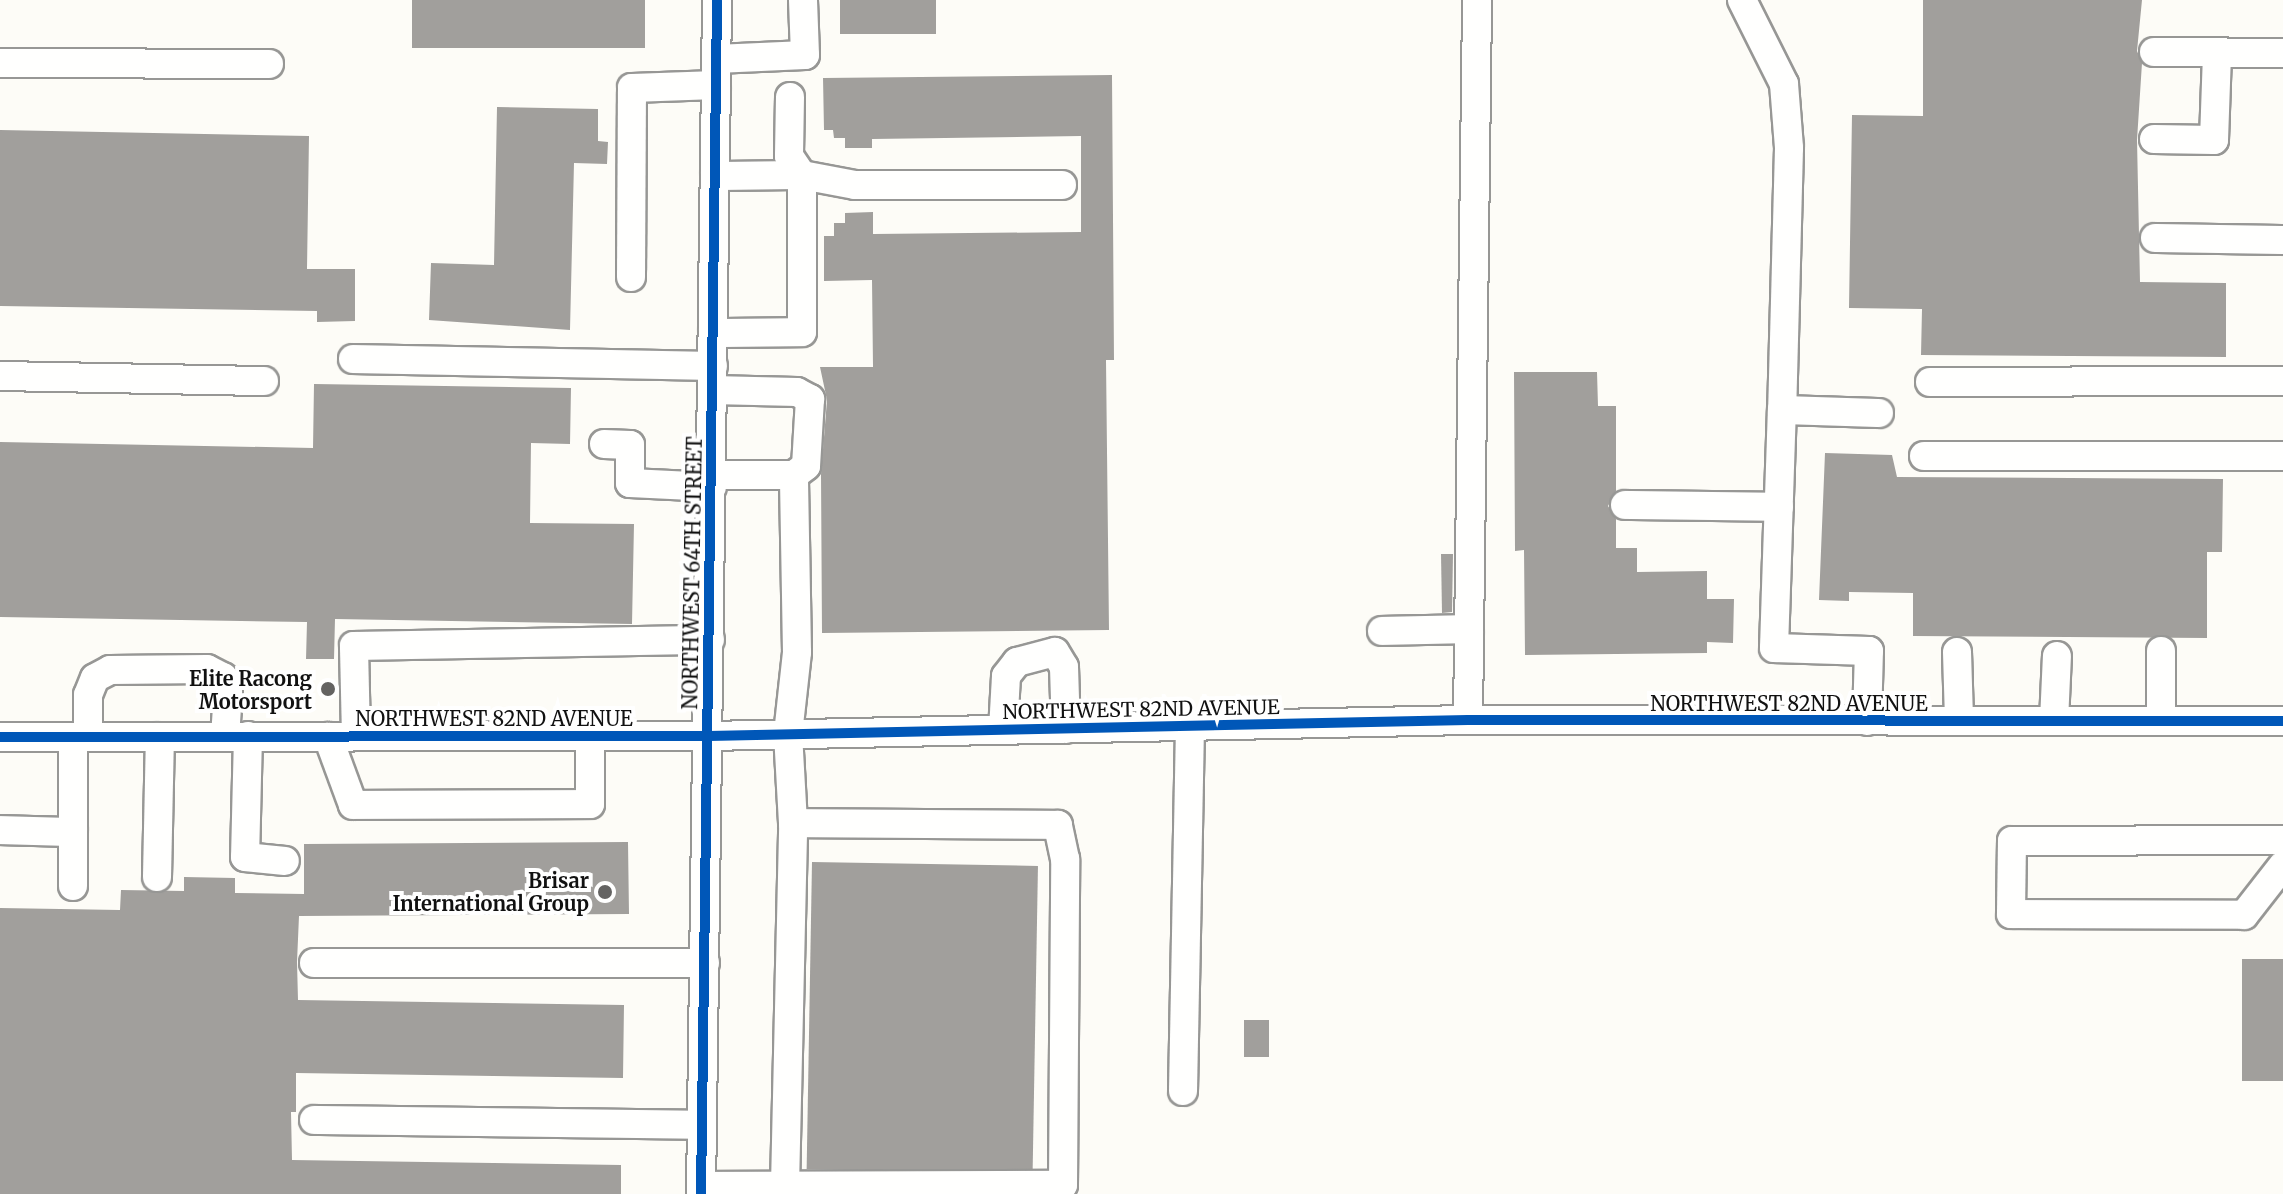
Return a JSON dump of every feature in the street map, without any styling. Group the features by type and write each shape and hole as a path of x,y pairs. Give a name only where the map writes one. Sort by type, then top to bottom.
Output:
{"street":[{"name":"NORTHWEST 64TH STREET","path":"701,1190 717,0"},
{"path":"631,277 632,88 805,55 803,0"},
{"path":"1468,720 1477,0"},
{"path":"1742,0 1784,84 1789,148 1774,648 1869,651 1867,721"},
{"path":"2154,52 2283,53"},
{"path":"2154,139 2214,140 2217,53"},
{"path":"0,63 269,64"},
{"path":"713,333 802,332 802,175 789,156 790,97"},
{"path":"715,176 802,175 855,185 1062,185"},
{"path":"2155,238 2283,240"},
{"path":"353,359 713,378 797,392 810,399 808,457 794,475 797,652 788,734 793,823 785,1186"},
{"path":"0,376 264,381"},
{"path":"1930,382 2283,381"},
{"path":"1782,410 1879,413"},
{"path":"604,444 630,445 630,483 794,475"},
{"path":"1924,456 2283,456"},
{"path":"1625,505 1779,507"},
{"path":"1382,631 1469,629"},
{"path":"356,736 354,646 710,640"},
{"path":"2161,651 2161,721"},
{"path":"1003,730 1006,676 1017,662 1055,652 1064,667 1066,729"},
{"path":"1957,652 1959,721"},
{"path":"2054,721 2057,656"},
{"path":"73,886 73,832 88,695 95,678 110,670 207,669 223,677 237,737 245,857 285,861"},
{"name":"NORTHWEST 82ND AVENUE","path":"0,737 709,736 1468,720 2283,721"},
{"path":"1183,1091 1190,726"},
{"path":"328,737 353,805 384,805 590,804 590,736"},
{"path":"157,877 160,737"},
{"path":"701,1190 785,1186 1063,1185 1065,859 1058,825 793,823"},
{"path":"0,830 73,832"},
{"path":"2283,840 2012,841 2011,914 2244,915 2283,865"},
{"path":"314,963 705,963"},
{"path":"314,1120 702,1125"}],"building":[{"path":"412,0 645,0 645,48 412,48"},
{"path":"840,0 936,0 936,34 840,34"},
{"path":"1923,0 2142,0 2137,51 2142,63 2137,140 2140,282 2226,283 2226,357 1921,355 1922,309 1849,308 1852,115 1923,116"},
{"path":"1112,75 1114,360 1106,360 1109,630 822,633 821,474 827,400 820,367 873,367 872,280 824,281 824,236 834,236 834,223 845,223 845,213 873,212 873,234 1081,232 1081,136 872,139 872,148 845,148 845,138 834,138 833,130 824,130 823,78"},
{"path":"497,107 598,109 598,141 608,142 607,164 574,163 570,330 429,320 431,263 494,265"},
{"path":"0,130 309,136 307,269 355,269 355,321 317,322 317,311 0,306"},
{"path":"1514,372 1597,372 1598,406 1616,406 1616,491 1608,506 1616,519 1616,548 1637,548 1637,572 1707,571 1707,599 1734,599 1733,643 1707,642 1707,653 1525,655 1524,550 1515,551"},
{"path":"314,384 571,388 570,444 531,443 530,523 634,524 632,624 335,619 334,659 306,659 307,622 0,617 0,442 313,448"},
{"path":"1825,453 1892,455 1897,477 2223,479 2222,552 2207,552 2207,638 1913,636 1913,593 1849,592 1849,601 1819,600"},
{"path":"1441,554 1453,554 1452,612 1442,613"},
{"path":"628,842 629,914 299,916 297,962 298,1000 624,1005 623,1078 296,1073 296,1112 291,1112 292,1160 621,1165 621,1194 0,1194 0,908 120,910 121,890 184,891 184,877 235,878 235,893 304,894 304,844"},
{"path":"812,862 1038,866 1033,1173 807,1169"},
{"path":"2242,959 2283,959 2283,1081 2242,1081"},
{"path":"1244,1020 1269,1020 1269,1057 1244,1057"}],"cycle path":[{"path":"701,1194 717,0"},
{"path":"0,737 709,736 1468,720 2283,721"}],"place":[{"name":"Elite Racong Motorsport","path":"328,689"},
{"name":"Brisar International Group","path":"605,892"}]}
